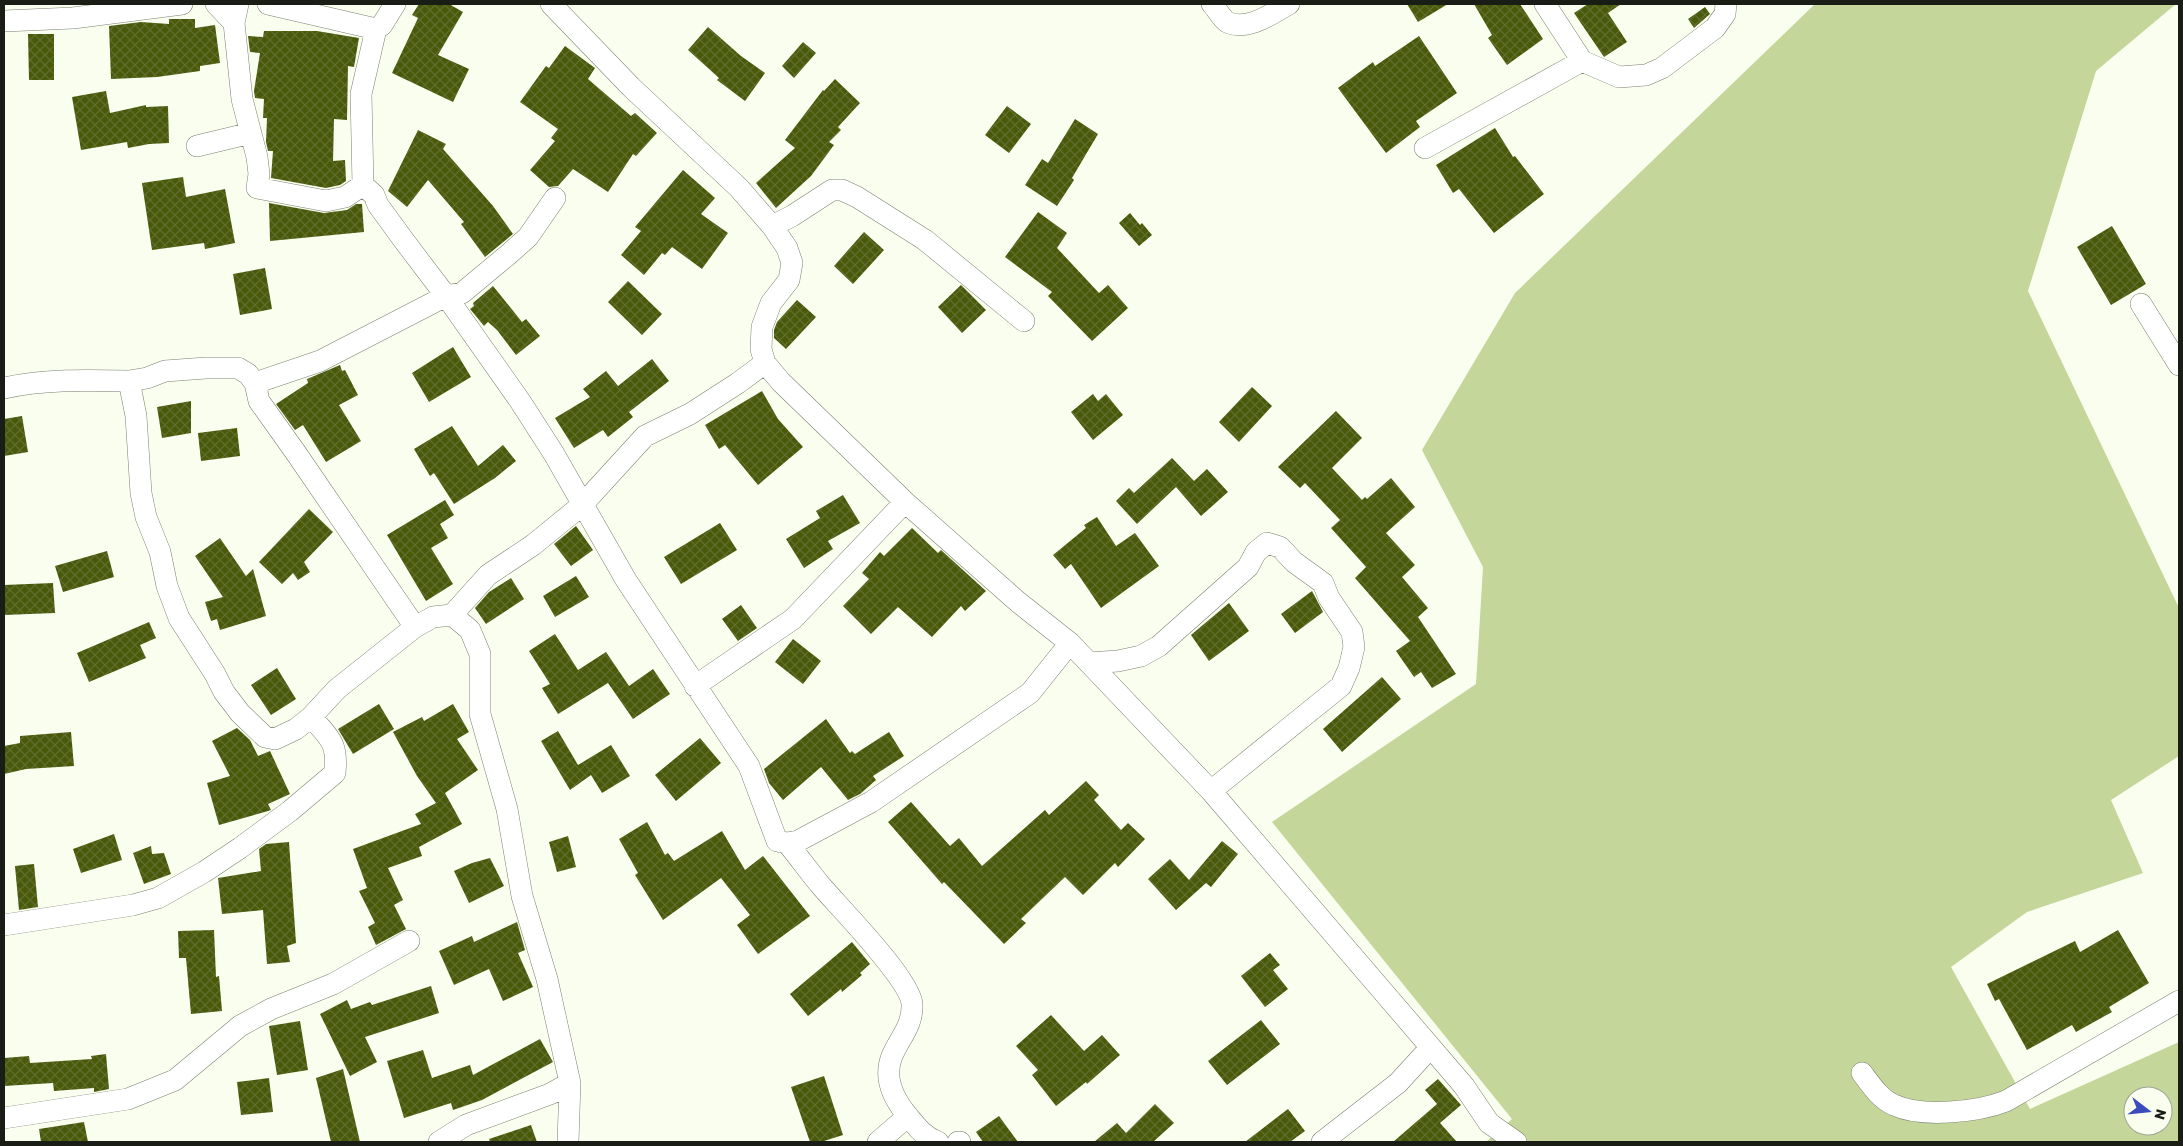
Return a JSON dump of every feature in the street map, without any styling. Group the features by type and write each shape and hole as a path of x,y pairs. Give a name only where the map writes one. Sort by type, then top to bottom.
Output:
{"street":[{"path":"4,21 73,11 182,4"},
{"path":"216,4 236,13 242,98 257,157 259,174 257,188 326,200 345,197 363,185"},
{"path":"268,4 376,29"},
{"path":"395,4 382,25 376,29 360,94 363,185 374,195 378,205 446,296 554,454 626,580 749,766 777,840 787,843 798,841 871,802 940,756 1030,693 1070,643"},
{"path":"551,4 631,87 739,188 772,226 787,248 792,263 788,280 771,304 762,327 761,349 765,363 794,395 905,502 1018,602 1070,643 1210,791 1464,1086 1489,1123 1516,1142"},
{"path":"1212,4 1226,22 1238,24 1253,23 1289,4"},
{"path":"1545,4 1582,61 1619,77 1646,75 1662,68 1715,28 1724,14 1726,4"},
{"path":"1425,148 1582,61"},
{"path":"198,146 251,133"},
{"path":"772,226 792,216 832,190 842,190 857,197 924,240 1024,321"},
{"path":"255,384 320,361 446,296 462,293 528,237 554,198"},
{"path":"2141,304 2179,365"},
{"path":"129,381 136,416 141,493 144,509 160,552 167,586 179,618 215,674 224,692 240,713 265,737 275,739 287,734 311,717 337,688 415,627 433,617 452,614 488,575 533,545 582,505 646,436 690,414 765,363"},
{"path":"4,388 88,380 129,381 148,378 165,371 238,368 248,374 255,384 259,401 415,627"},
{"path":"695,686 793,619 905,502"},
{"path":"1089,663 1118,661 1141,656 1159,646 1248,567 1256,552 1267,543 1280,547 1294,562 1323,584 1329,598 1352,632 1354,647 1351,661 1341,686 1210,791"},
{"path":"452,614 470,630 480,654 480,714 507,809 522,896 547,979 570,1083 568,1142"},
{"path":"4,925 133,905 158,898 204,872 240,848 290,811 335,773 337,757 332,740 311,717"},
{"path":"787,843 823,888 899,975 912,1002 910,1022 892,1057 890,1084 896,1101 908,1116 930,1139 938,1142"},
{"path":"4,1118 128,1099 175,1080 240,1026 272,1009 333,984 409,942"},
{"path":"1862,1073 1877,1093 1895,1106 1916,1111 1949,1112 1992,1106 2014,1096 2179,1001"},
{"path":"1322,1142 1398,1082 1430,1048"},
{"path":"439,1142 466,1126 550,1094 570,1083"},
{"path":"878,1142 908,1116"}],"green space":[{"path":"1815,4 2176,4 2096,71 2028,291 2179,608 2179,756 2111,800 2143,873 2027,912 1951,967 2030,1109 2179,1042 2179,1142 1486,1142 1512,1119 1272,822 1476,684 1483,567 1422,450 1515,293"}],"building":[{"path":"419,4 449,4 463,12 438,55 469,69 453,102 392,73 418,18 412,15"},
{"path":"1407,4 1448,4 1418,22"},
{"path":"1474,4 1520,4 1543,39 1507,65 1488,38 1492,35"},
{"path":"1588,4 1621,4 1608,13 1627,42 1604,57 1574,13"},
{"path":"1705,7 1710,14 1694,28 1688,19"},
{"path":"169,19 195,19 195,28 215,25 220,63 200,66 200,71 157,77 111,79 109,26 141,22 169,24"},
{"path":"708,27 741,56 765,73 745,101 717,80 719,78 688,50"},
{"path":"264,31 317,31 359,38 354,67 348,66 347,120 334,119 333,161 345,160 346,181 340,185 326,188 271,178 273,151 268,151 266,142 267,118 263,118 264,99 255,98 254,91 260,53 250,52 248,36 263,37"},
{"path":"28,34 54,34 54,80 29,80"},
{"path":"1419,36 1457,93 1416,121 1420,127 1386,153 1338,88 1373,62 1375,66"},
{"path":"803,42 816,53 794,78 782,66"},
{"path":"565,46 595,68 588,79 631,116 635,113 657,133 636,156 633,154 608,192 573,169 558,186 549,187 530,170 555,141 551,138 558,129 520,102 546,66 549,68"},
{"path":"835,79 860,103 838,127 841,130 829,142 834,145 811,176 776,208 756,183 795,148 785,140 823,90"},
{"path":"106,91 110,113 146,105 146,107 168,106 169,143 128,148 127,142 81,150 72,97"},
{"path":"1007,106 1031,124 1009,153 985,135"},
{"path":"1075,119 1098,134 1072,178 1074,180 1057,206 1025,185 1042,159 1048,163"},
{"path":"1495,128 1513,157 1515,156 1544,194 1494,233 1459,189 1453,193 1436,165"},
{"path":"418,130 446,144 443,149 493,206 513,234 485,257 461,224 464,222 428,180 407,207 388,191"},
{"path":"683,170 715,198 701,214 728,233 702,269 672,247 665,255 662,253 644,275 621,255 641,231 635,227"},
{"path":"183,177 186,197 225,189 235,243 205,249 204,243 152,250 142,183"},
{"path":"269,203 324,213 347,210 356,204 362,204 364,232 270,241"},
{"path":"1038,212 1067,233 1057,248 1099,293 1108,285 1128,308 1092,341 1048,296 1052,292 1005,257"},
{"path":"1130,213 1152,235 1139,246 1119,223"},
{"path":"2112,226 2146,284 2111,305 2077,247"},
{"path":"864,232 884,250 853,284 834,266"},
{"path":"265,268 272,309 240,315 233,274"},
{"path":"628,281 662,314 642,335 608,302"},
{"path":"961,285 986,310 962,333 938,307"},
{"path":"493,286 522,322 526,319 540,336 516,355 497,330 488,322 484,326 470,309 474,306 473,303"},
{"path":"797,300 816,317 786,349 774,338 774,330 777,322"},
{"path":"453,347 471,377 429,402 412,373"},
{"path":"652,359 669,381 629,412 633,417 608,437 603,430 574,448 555,418 590,397 583,389 606,371 618,386"},
{"path":"340,365 342,371 345,370 358,395 339,405 361,441 326,462 303,425 295,430 276,404 308,383 307,379"},
{"path":"1252,387 1272,406 1239,442 1219,422"},
{"path":"762,391 778,419 803,447 758,485 725,445 719,449 705,425"},
{"path":"1093,394 1098,401 1106,394 1123,415 1093,440 1071,412"},
{"path":"191,401 191,433 162,438 157,407"},
{"path":"1336,411 1362,438 1332,468 1362,500 1365,497 1367,499 1391,478 1415,507 1386,533 1415,565 1402,577 1428,608 1418,617 1456,674 1432,688 1421,672 1414,677 1396,651 1410,641 1355,578 1366,567 1331,528 1340,520 1305,483 1300,488 1278,467"},
{"path":"22,416 28,452 4,456 4,419"},
{"path":"452,426 478,466 503,445 516,461 495,478 454,504 434,473 430,476 414,449"},
{"path":"237,428 240,456 201,461 198,433"},
{"path":"1172,458 1194,481 1207,469 1228,492 1201,516 1176,487 1137,524 1116,501 1129,488 1134,493"},
{"path":"843,495 860,523 828,541 833,549 804,568 786,539 820,518 816,511"},
{"path":"445,500 454,515 440,524 448,538 431,548 453,584 426,601 387,535"},
{"path":"309,509 333,532 304,562 310,572 298,580 293,573 282,584 259,562"},
{"path":"1097,517 1116,546 1135,533 1159,566 1101,608 1071,564 1065,569 1053,555 1086,528 1084,525"},
{"path":"720,523 737,550 681,584 664,557"},
{"path":"576,526 593,550 571,566 554,544"},
{"path":"912,528 938,553 941,550 986,591 965,611 961,606 932,637 898,607 871,634 843,606 869,579 862,573 880,552 884,556"},
{"path":"220,538 246,576 253,569 266,616 220,630 217,619 211,621 205,602 223,597 195,556"},
{"path":"107,551 114,577 63,592 55,566"},
{"path":"576,576 589,597 555,617 543,596"},
{"path":"511,578 524,599 486,624 475,608 489,592"},
{"path":"53,583 55,613 4,615 4,585"},
{"path":"1312,591 1323,612 1295,633 1281,614"},
{"path":"1229,603 1249,631 1209,661 1191,635"},
{"path":"741,605 757,628 738,641 722,619"},
{"path":"149,622 156,638 140,645 146,658 89,682 77,653"},
{"path":"555,634 578,670 606,652 629,686 653,669 670,694 633,719 608,683 558,714 542,688 550,684 529,651"},
{"path":"793,639 821,661 803,684 775,662"},
{"path":"277,668 296,699 271,715 251,685"},
{"path":"1382,677 1401,699 1342,752 1323,729"},
{"path":"379,704 394,729 353,754 338,729"},
{"path":"453,704 469,732 457,739 478,770 445,793 462,824 419,847 422,856 388,868 403,900 394,905 406,929 376,945 368,927 375,923 359,891 367,888 353,849 421,824 415,814 436,803 417,776 393,732 422,717 424,721"},
{"path":"826,719 850,753 852,751 855,754 889,732 904,756 873,776 876,780 860,794 848,800 821,767 783,800 769,783 764,769"},
{"path":"237,728 250,740 258,756 270,751 290,794 268,804 271,810 219,825 207,783 230,776 212,741"},
{"path":"558,731 578,765 611,745 630,776 602,793 591,775 570,790 541,741"},
{"path":"71,732 74,766 26,769 4,774 4,746 20,743 20,736"},
{"path":"700,738 721,763 676,801 655,775"},
{"path":"1086,781 1099,795 1094,800 1121,830 1128,823 1145,839 1118,867 1115,863 1083,895 1065,877 1021,919 1026,923 1004,944 944,882 942,884 888,822 911,802 950,846 959,838 982,866 1045,810 1049,815"},
{"path":"647,822 665,855 668,853 674,861 722,831 745,870 763,856 810,916 758,954 737,925 750,915 721,878 663,920 635,875 638,873 619,839"},
{"path":"114,834 122,860 81,873 73,849"},
{"path":"568,836 576,867 557,872 549,842"},
{"path":"1222,841 1238,854 1211,887 1206,883 1176,910 1148,879 1170,859 1189,880"},
{"path":"289,842 296,943 287,946 290,962 267,964 263,910 222,914 218,878 261,871 259,849 266,844"},
{"path":"151,846 152,854 164,853 171,874 144,884 133,853"},
{"path":"490,858 504,886 469,903 454,871"},
{"path":"34,864 38,907 19,910 15,866"},
{"path":"517,922 525,950 518,953 533,987 503,1001 489,969 454,985 439,951 472,936 474,942"},
{"path":"214,930 216,977 219,976 222,1011 191,1014 186,958 179,958 178,931"},
{"path":"2118,930 2149,983 2109,1007 2112,1012 2076,1032 2072,1025 2027,1050 1999,999 1995,1001 1987,984 2075,941 2080,952"},
{"path":"852,942 870,964 860,973 862,975 842,992 841,989 808,1016 790,994"},
{"path":"1270,953 1280,965 1273,970 1288,989 1265,1007 1241,976"},
{"path":"431,986 439,1013 365,1037 377,1062 350,1076 320,1014 347,1000 351,1009 370,1002 372,1005"},
{"path":"1051,1015 1084,1051 1102,1035 1120,1055 1087,1084 1086,1082 1056,1106 1032,1075 1038,1070 1016,1046"},
{"path":"1261,1020 1280,1044 1227,1085 1208,1061"},
{"path":"300,1021 308,1070 277,1075 269,1026"},
{"path":"540,1039 553,1062 482,1100 453,1110 451,1103 404,1118 387,1061 423,1050 432,1078 470,1065 473,1075"},
{"path":"106,1054 109,1089 94,1092 94,1088 54,1091 53,1083 4,1086 4,1058 29,1056 30,1063 92,1059 91,1056"},
{"path":"343,1069 360,1142 331,1142 316,1078"},
{"path":"824,1076 843,1135 821,1142 810,1142 791,1087"},
{"path":"269,1078 273,1112 241,1115 237,1082"},
{"path":"1438,1079 1461,1105 1440,1123 1457,1142 1393,1142 1437,1104 1425,1090"},
{"path":"1155,1104 1174,1123 1153,1142 1094,1142 1117,1123 1126,1133"},
{"path":"1288,1109 1305,1131 1290,1142 1245,1142"},
{"path":"999,1116 1018,1142 983,1142 976,1132"},
{"path":"84,1122 88,1142 41,1142 39,1129"},
{"path":"531,1125 537,1142 490,1142 489,1139"}]}
